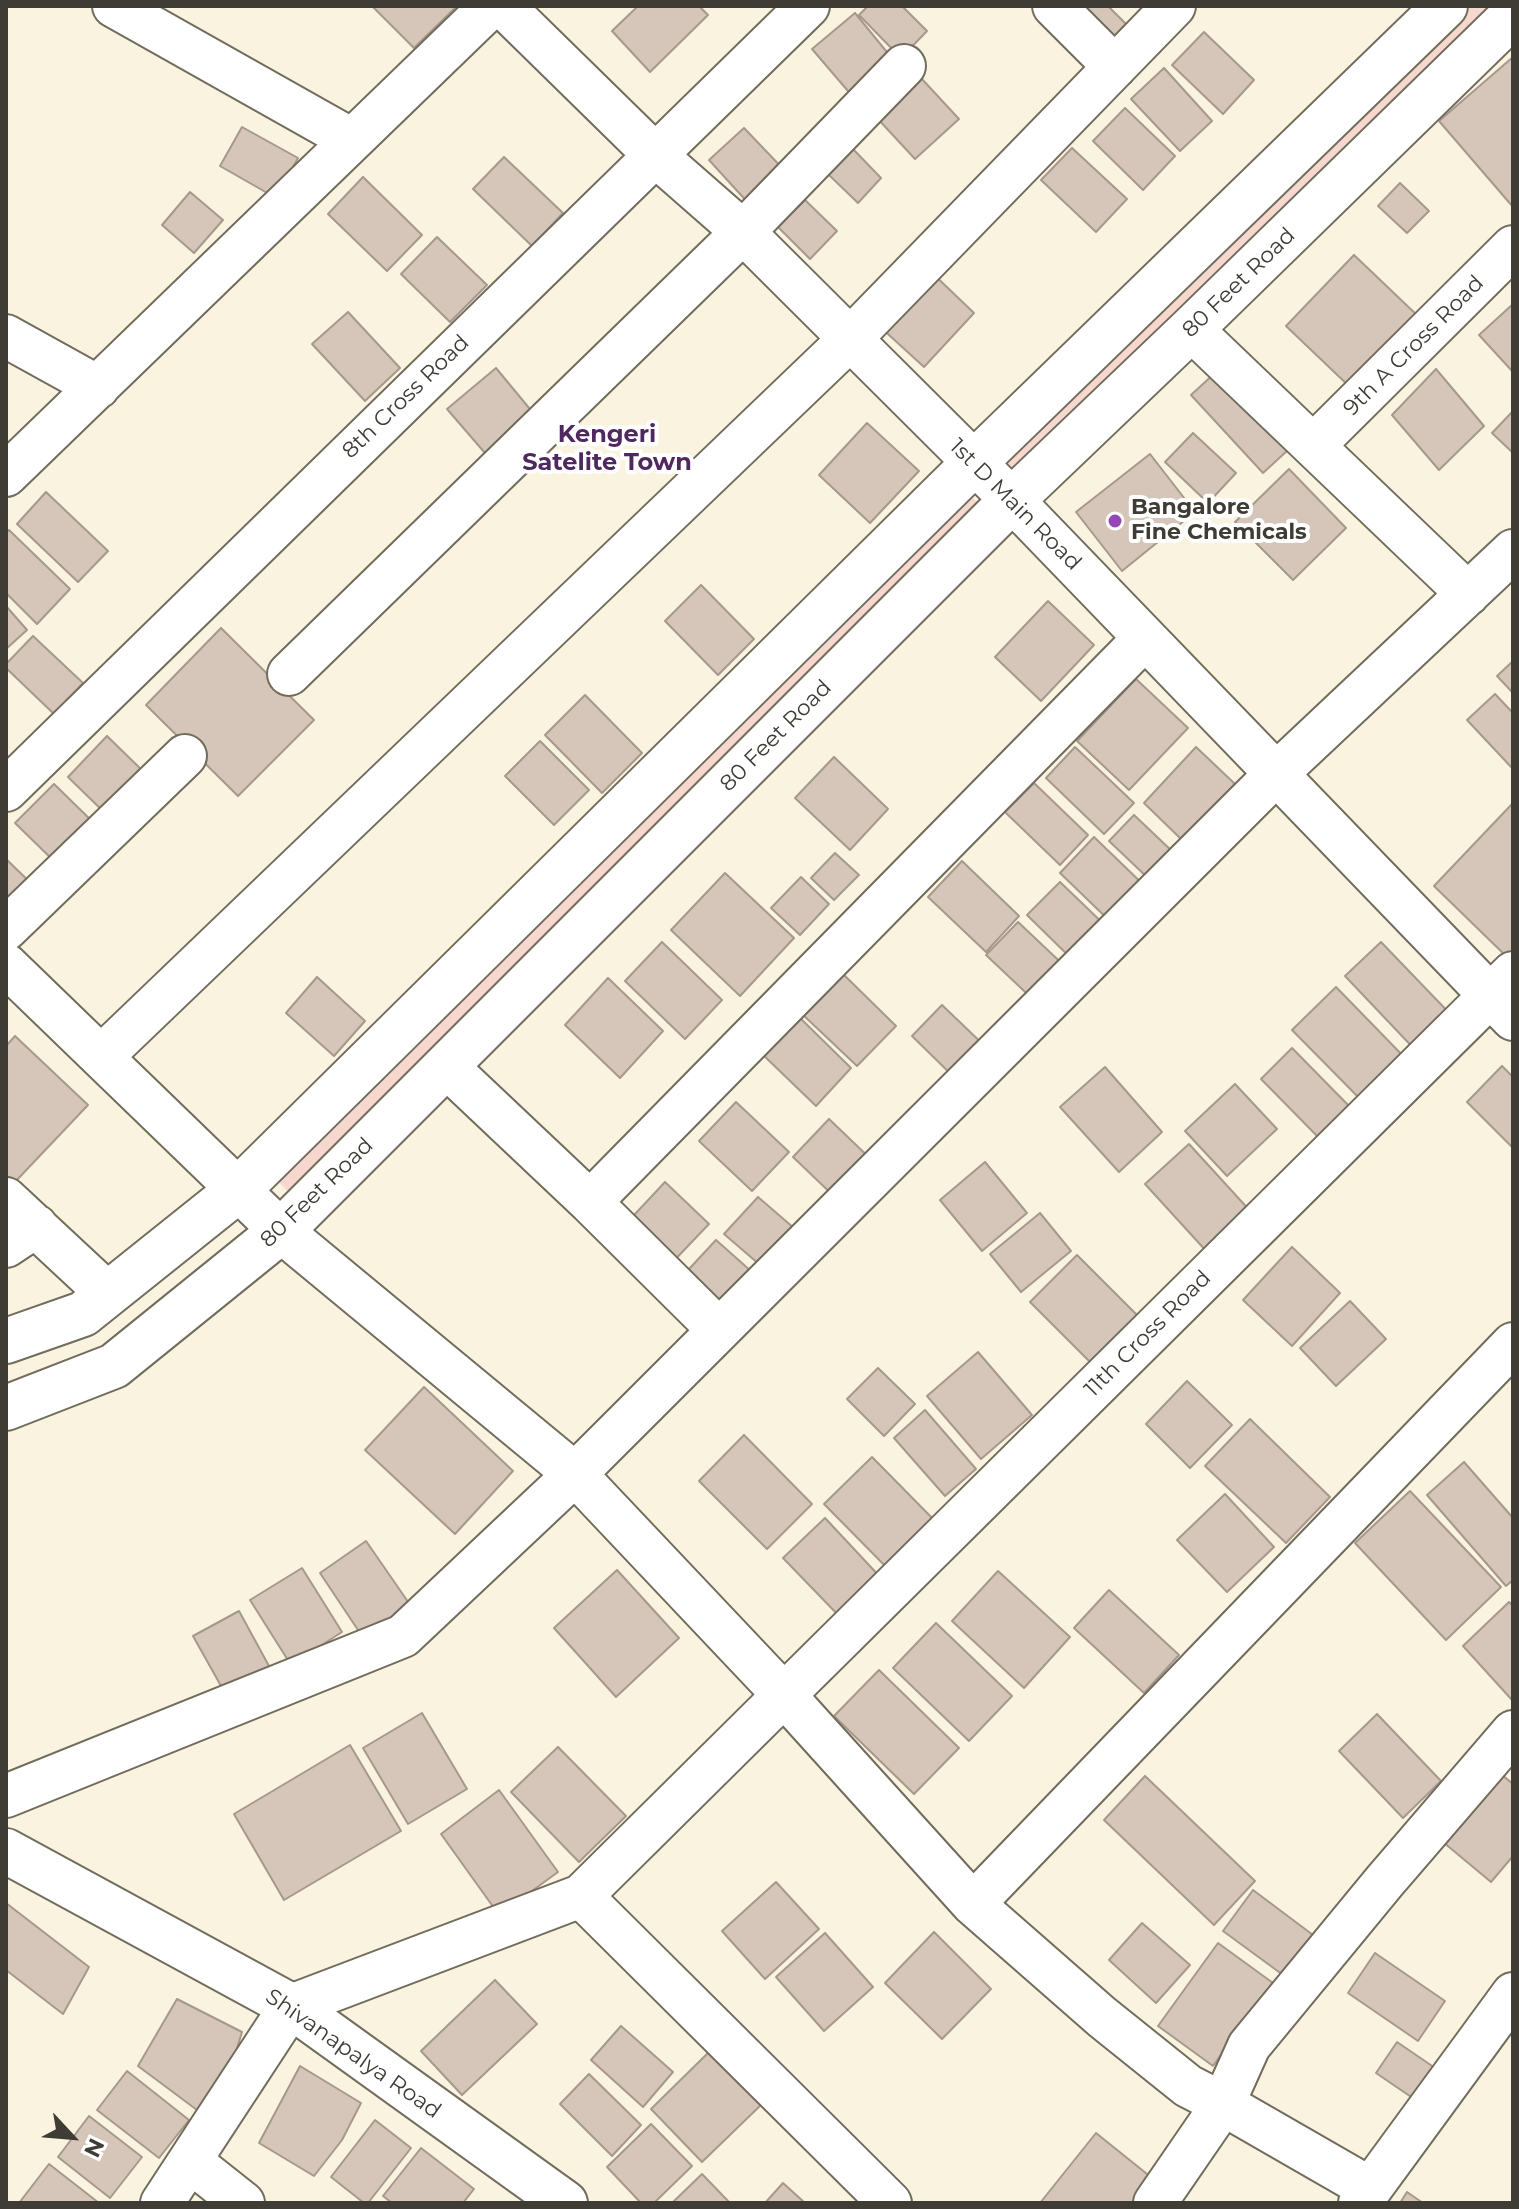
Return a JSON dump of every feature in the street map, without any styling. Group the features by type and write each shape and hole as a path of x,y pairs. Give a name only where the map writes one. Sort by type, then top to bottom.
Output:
{"street":[{"path":"114,6 352,140"},
{"path":"6,475 491,6"},
{"name":"1st D Main Road","path":"503,6 654,154 743,232 1012,500 1276,774 1505,995"},
{"name":"8th Cross Road","path":"6,790 808,6"},
{"path":"1054,6 1115,67"},
{"path":"101,1057 850,339 1174,6"},
{"path":"6,1341 83,1314 238,1190 974,463 1445,6"},
{"name":"80 Feet Road","path":"6,1408 114,1366 281,1231 1012,500 1513,15"},
{"path":"289,674 743,232 904,66"},
{"name":"9th A Cross Road","path":"1314,445 1513,247"},
{"path":"1191,329 1468,594"},
{"path":"6,336 98,387"},
{"path":"6,1796 403,1636 575,1474 1276,774 1513,551"},
{"path":"590,1202 1143,640 1148,641"},
{"path":"6,929 185,756"},
{"path":"6,965 281,1231 575,1474 784,1695 973,1904 1102,2017 1188,2086 1223,2104 1364,2196 1513,1994"},
{"name":"11th Cross Road","path":"581,1896 1505,995"},
{"path":"446,1066 719,1330"},
{"path":"16,1224 108,1294"},
{"path":"973,1904 1508,1357"},
{"path":"1155,2203 1223,2104 1249,2046 1513,1732"},
{"name":"Shivanapalya Road","path":"6,1851 291,2006 565,2203"},
{"path":"162,2203 291,2006 581,1896 890,2203"},
{"path":"190,2161 243,2203"}],"shaded area":[{"path":"1470,6 1500,6 1013,484 999,469"},
{"path":"970,495 986,511 295,1199 279,1182"}],"building":[{"path":"372,6 457,6 414,48"},
{"path":"638,6 699,6 708,15 650,72 612,31"},
{"path":"868,6 902,6 927,31 901,58 859,15"},
{"path":"1075,6 1108,6 1129,27 1108,50"},
{"path":"855,13 895,62 854,98 812,49"},
{"path":"1204,32 1254,80 1223,114 1172,65"},
{"path":"1513,57 1513,207 1439,121"},
{"path":"1164,68 1212,121 1180,151 1131,99"},
{"path":"921,78 959,119 915,159 877,118"},
{"path":"1125,108 1175,156 1143,190 1093,141"},
{"path":"242,127 298,158 276,198 220,166"},
{"path":"744,128 787,173 751,206 709,160"},
{"path":"852,148 881,178 858,203 827,173"},
{"path":"1072,148 1127,199 1096,232 1041,180"},
{"path":"504,157 563,213 532,246 473,189"},
{"path":"363,177 422,235 387,271 328,214"},
{"path":"1400,183 1429,211 1407,233 1378,206"},
{"path":"190,192 223,220 194,253 162,225"},
{"path":"805,200 837,231 810,259 778,227"},
{"path":"437,237 487,285 450,322 401,274"},
{"path":"1354,255 1420,318 1352,389 1286,326"},
{"path":"928,269 974,313 924,367 877,324"},
{"path":"1513,304 1513,372 1479,335"},
{"path":"348,312 400,368 365,401 312,344"},
{"path":"496,368 539,420 491,460 447,409"},
{"path":"1436,369 1484,426 1439,470 1392,415"},
{"path":"1216,372 1288,450 1263,473 1191,395"},
{"path":"1513,411 1513,453 1492,433"},
{"path":"867,423 919,471 870,523 819,475"},
{"path":"1193,433 1236,473 1208,503 1165,462"},
{"path":"1150,454 1195,512 1122,571 1076,512"},
{"path":"1289,469 1346,528 1293,580 1235,522"},
{"path":"46,492 108,551 78,582 17,524"},
{"path":"9,530 70,589 37,624 6,593 6,534"},
{"path":"701,585 754,639 718,675 665,621"},
{"path":"1048,601 1094,645 1041,701 995,657"},
{"path":"6,606 27,630 6,649"},
{"path":"221,628 314,720 238,796 146,705"},
{"path":"33,636 83,683 54,714 6,668 6,664"},
{"path":"1513,661 1513,693 1497,676"},
{"path":"1136,679 1188,728 1129,790 1077,741"},
{"path":"1495,694 1513,713 1513,769 1467,720"},
{"path":"585,695 642,753 602,793 545,735"},
{"path":"107,736 150,778 111,819 68,777"},
{"path":"540,741 589,790 554,825 505,776"},
{"path":"1075,747 1134,803 1104,834 1046,778"},
{"path":"1196,747 1235,784 1182,840 1144,803"},
{"path":"834,757 888,809 850,850 795,798"},
{"path":"1034,783 1088,835 1060,865 1005,812"},
{"path":"54,784 98,827 59,866 15,823"},
{"path":"1512,804 1513,953 1508,958 1434,886"},
{"path":"1134,815 1174,853 1149,879 1109,841"},
{"path":"1094,837 1150,891 1116,927 1060,873"},
{"path":"835,853 859,875 834,900 811,878"},
{"path":"6,859 37,889 6,914"},
{"path":"962,861 1019,916 986,952 928,897"},
{"path":"725,873 794,938 740,996 671,930"},
{"path":"801,877 829,904 800,935 771,908"},
{"path":"1060,882 1112,932 1079,966 1027,915"},
{"path":"1018,922 1072,973 1040,1006 986,955"},
{"path":"662,942 722,1000 685,1039 625,981"},
{"path":"1381,942 1456,1020 1420,1055 1345,976"},
{"path":"840,971 896,1026 857,1066 801,1013"},
{"path":"317,977 365,1021 334,1056 286,1013"},
{"path":"608,978 663,1031 620,1078 565,1025"},
{"path":"1336,987 1409,1062 1366,1105 1292,1030"},
{"path":"942,1005 991,1052 961,1084 912,1036"},
{"path":"795,1013 851,1068 816,1106 759,1051"},
{"path":"15,1036 88,1105 14,1183 6,1175 6,1046"},
{"path":"1292,1048 1352,1109 1321,1140 1261,1079"},
{"path":"1502,1066 1513,1077 1513,1148 1467,1102"},
{"path":"1105,1067 1162,1132 1119,1172 1060,1107"},
{"path":"1235,1084 1277,1129 1227,1176 1185,1131"},
{"path":"736,1102 789,1152 752,1191 699,1141"},
{"path":"829,1119 877,1165 841,1203 793,1157"},
{"path":"1189,1144 1252,1213 1208,1253 1145,1184"},
{"path":"985,1162 1027,1213 982,1251 940,1200"},
{"path":"665,1182 709,1224 666,1269 622,1228"},
{"path":"758,1197 802,1235 767,1271 724,1234"},
{"path":"1040,1213 1071,1251 1021,1292 990,1254"},
{"path":"716,1240 761,1280 720,1322 676,1283"},
{"path":"1292,1247 1340,1293 1292,1346 1243,1300"},
{"path":"1077,1255 1144,1322 1096,1368 1030,1302"},
{"path":"1350,1301 1386,1339 1336,1386 1300,1348"},
{"path":"978,1352 1032,1415 981,1459 927,1396"},
{"path":"878,1368 915,1404 884,1436 847,1399"},
{"path":"1187,1381 1232,1425 1190,1468 1146,1424"},
{"path":"424,1387 513,1471 455,1534 365,1450"},
{"path":"925,1410 976,1469 945,1496 894,1438"},
{"path":"1250,1419 1330,1497 1286,1543 1205,1466"},
{"path":"744,1435 812,1504 767,1549 699,1481"},
{"path":"872,1457 942,1528 895,1576 824,1504"},
{"path":"1464,1462 1513,1518 1513,1580 1506,1586 1427,1495"},
{"path":"1410,1491 1501,1587 1446,1640 1355,1543"},
{"path":"1225,1494 1274,1547 1227,1592 1177,1540"},
{"path":"825,1518 882,1579 841,1618 783,1558"},
{"path":"366,1541 413,1609 366,1642 320,1573"},
{"path":"302,1568 342,1632 291,1665 250,1600"},
{"path":"617,1570 679,1638 616,1697 554,1628"},
{"path":"998,1571 1070,1637 1024,1688 952,1621"},
{"path":"1109,1590 1179,1655 1144,1693 1074,1628"},
{"path":"1509,1602 1513,1606 1512,1700 1463,1646"},
{"path":"239,1611 275,1677 230,1702 193,1636"},
{"path":"936,1623 1012,1696 969,1741 893,1668"},
{"path":"879,1670 959,1748 914,1794 834,1716"},
{"path":"422,1713 467,1789 408,1824 363,1748"},
{"path":"1377,1714 1441,1781 1403,1818 1339,1751"},
{"path":"350,1745 401,1831 284,1900 234,1814"},
{"path":"558,1747 626,1816 579,1862 511,1792"},
{"path":"1501,1774 1513,1784 1513,1856 1491,1882 1443,1842"},
{"path":"1145,1776 1255,1881 1214,1925 1104,1820"},
{"path":"499,1790 558,1872 499,1915 441,1834"},
{"path":"776,1882 819,1929 765,1979 722,1931"},
{"path":"1253,1890 1313,1935 1283,1975 1223,1931"},
{"path":"6,1903 89,1967 63,2014 6,1970"},
{"path":"1142,1923 1190,1965 1156,2003 1109,1960"},
{"path":"934,1932 991,1989 942,2039 885,1983"},
{"path":"825,1933 873,1987 824,2031 776,1977"},
{"path":"1218,1943 1273,1983 1213,2066 1158,2026"},
{"path":"1375,1953 1445,2001 1418,2041 1348,1993"},
{"path":"495,1980 537,2024 462,2095 421,2051"},
{"path":"177,1999 242,2032 230,2071 201,2113 138,2066"},
{"path":"621,2026 673,2072 643,2107 591,2060"},
{"path":"1397,2042 1441,2072 1420,2103 1376,2073"},
{"path":"711,2050 762,2104 702,2162 651,2109"},
{"path":"300,2066 361,2103 342,2140 314,2176 259,2143"},
{"path":"127,2071 189,2120 159,2158 97,2110"},
{"path":"589,2074 641,2125 612,2156 560,2104"},
{"path":"89,2116 142,2157 110,2198 58,2157"},
{"path":"375,2120 411,2148 368,2203 364,2203 331,2177"},
{"path":"651,2124 692,2166 654,2203 641,2203 607,2167"},
{"path":"1096,2133 1157,2182 1140,2203 1040,2203"},
{"path":"421,2148 474,2189 463,2203 392,2203 383,2196"},
{"path":"49,2164 99,2203 19,2203"},
{"path":"702,2174 730,2203 672,2203"},
{"path":"783,2183 805,2203 765,2203"},
{"path":"1407,2192 1423,2203 1400,2203"}],"place":[{"name":"Bangalore Fine Chemicals","path":"1115,521"}],"district":[{"name":"Kengeri Satelite Town","path":"607,449"}]}
